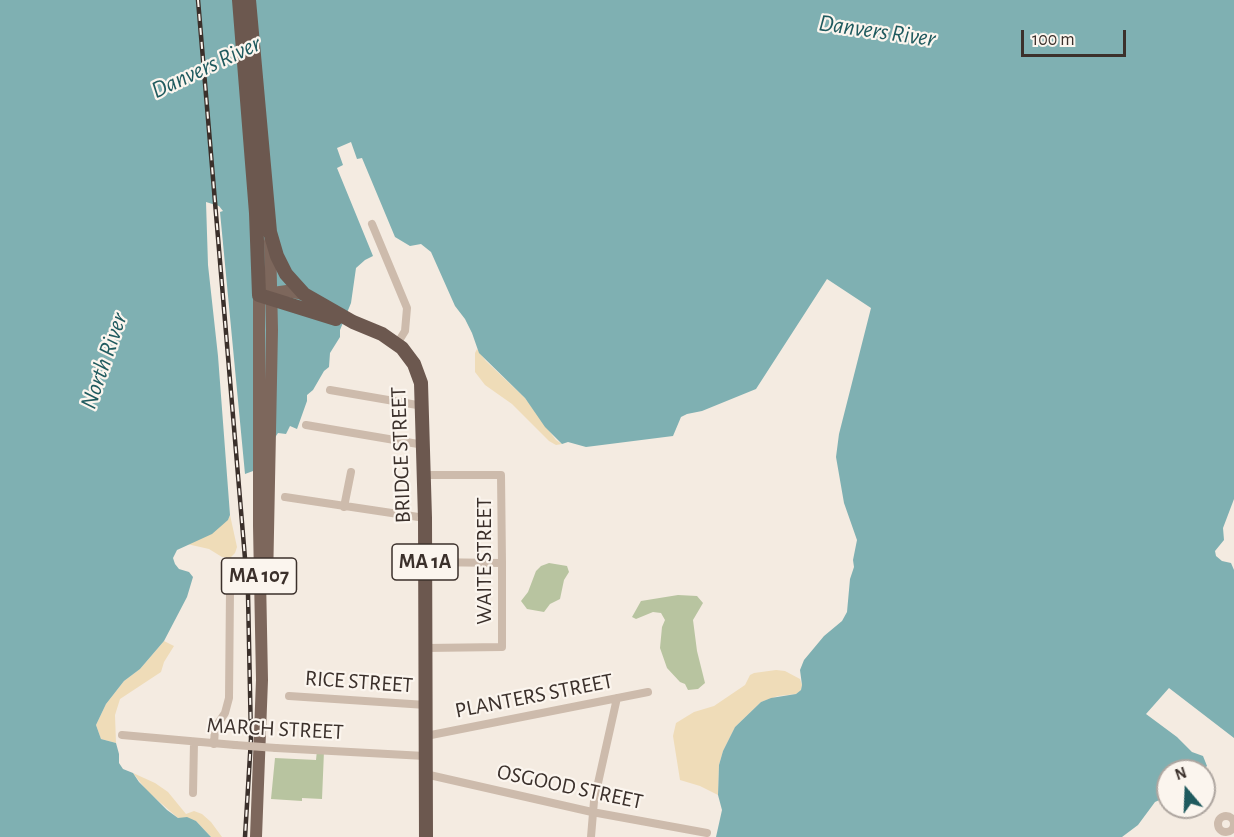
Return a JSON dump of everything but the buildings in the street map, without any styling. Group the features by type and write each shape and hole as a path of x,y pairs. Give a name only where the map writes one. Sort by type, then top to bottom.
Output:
{"highway":[{"name":"BRIDGE STREET","path":"242,1 270,232 281,266 304,294 353,322 382,333 397,344 408,355 418,373 423,406 424,445 426,837"},
{"name":"BRIDGE STREET","path":"242,1 256,213 267,295 332,318 353,322"}],"main road":[{"name":"MA 107","path":"256,837 266,623 265,472 270,232"},
{"name":"BRIDGE STREET","path":"267,295 287,291 304,294"}],"street":[{"path":"372,224 407,309 405,331 397,344"},
{"path":"330,390 423,406"},
{"path":"306,425 424,445"},
{"path":"344,507 351,472"},
{"name":"WAITE STREET","path":"424,475 501,475 502,647 426,648"},
{"path":"285,497 425,518"},
{"path":"425,562 502,563"},
{"path":"214,744 215,728 225,713 229,698 230,590"},
{"name":"PLANTERS STREET","path":"426,736 648,692"},
{"name":"RICE STREET","path":"290,696 426,705"},
{"path":"591,837 592,812 617,698"},
{"name":"MARCH STREET","path":"122,735 214,744 426,756"},
{"path":"193,793 194,742"},
{"name":"OSGOOD STREET","path":"425,774 592,812 707,833"},
{"path":"1228,815 1233,820 1232,829 1222,834 1219,819 1228,815"}],"green space":[{"path":"549,563 567,566 569,572 564,580 560,599 550,604 544,612 527,609 521,601 528,592 536,571"},
{"path":"678,595 697,596 703,603 693,620 697,651 705,683 698,689 688,690 685,684 680,682 667,668 660,648 665,620 661,613 653,612 636,619 632,617 641,601"},
{"path":"317,750 324,751 322,799 302,798 302,801 271,799 275,758 316,760"}],"sand":[{"path":"477,349 486,361 525,398 556,440 562,444 556,445 549,441 512,404 485,385 475,372"},
{"path":"230,515 237,547 230,558 222,557 209,549 187,544 228,520"},
{"path":"164,641 174,646 161,672 120,699 115,715 116,743 101,739 96,725 106,704 124,681 140,669"},
{"path":"776,670 785,671 800,679 801,690 796,694 778,696 761,702 735,727 719,765 718,795 680,780 673,736 676,723 694,712 714,706 745,685 750,675"},
{"path":"133,773 168,792 186,814 194,811 202,814 222,837 211,837 196,821 178,818 147,791"}],"water":[{"path":"0,0 1234,0 1234,499 1223,528 1224,540 1215,551 1216,556 1222,561 1231,563 1234,570 1234,738 1169,688 1146,714 1177,737 1192,752 1203,756 1204,759 1156,759 1156,802 1138,825 1122,837 716,837 722,810 718,795 719,765 735,727 761,702 796,694 801,690 800,670 804,660 824,636 842,621 847,612 857,540 844,503 836,457 839,434 871,308 827,279 756,389 681,417 673,436 586,447 568,442 562,444 545,427 525,398 479,353 472,333 455,306 431,252 421,244 410,246 395,237 362,158 357,159 351,142 337,148 343,165 337,168 373,256 356,268 351,303 340,330 340,337 330,353 329,367 307,395 297,429 290,426 286,434 278,433 253,471 245,474 220,212 223,211 219,206 206,202 208,265 218,356 230,515 228,520 212,534 177,550 173,558 175,564 193,577 187,597 164,641 140,669 124,681 106,704 96,725 101,739 116,743 119,763 123,769 133,773 167,810 178,818 187,817 196,821 211,837 0,837"}],"railway":[{"path":"198,0 248,594 251,739 245,837"}],"water label":[{"name":"Danvers River","path":"877,31"},
{"name":"Danvers River","path":"206,67"},
{"name":"North River","path":"104,361"}]}
